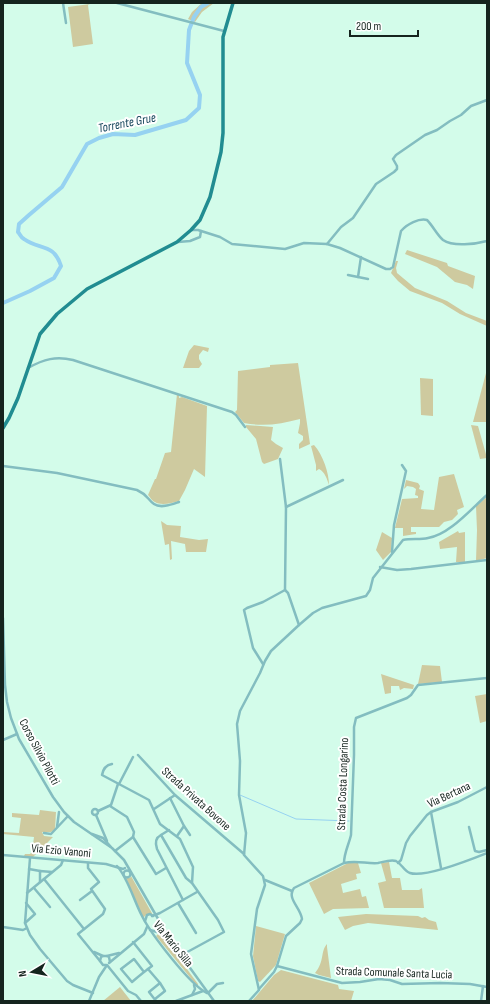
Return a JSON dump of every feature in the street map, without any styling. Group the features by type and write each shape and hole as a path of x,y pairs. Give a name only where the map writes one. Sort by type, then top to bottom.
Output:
{"main road":[{"path":"3,428 13,410 40,334 57,314 77,296 94,285 177,242 200,220 207,205 221,152 223,133 224,31 233,3"}],"street":[{"path":"63,3 66,23"},
{"path":"117,3 224,31"},
{"path":"327,244 341,227 353,218 376,184 397,169 393,159 396,155 425,135 437,130 461,115 471,106 487,100"},
{"path":"191,230 201,231 220,237 232,244 285,250 304,243 327,244 340,248 386,269 393,267 402,231 405,227 420,220 428,220 444,241 452,243 476,244 487,241"},
{"path":"177,242 200,237 201,231"},
{"path":"358,277 361,257"},
{"path":"348,276 368,279"},
{"path":"28,368 50,358 73,360 232,412 245,426"},
{"path":"280,459 286,507 285,590 288,593 299,625"},
{"path":"392,552 394,525 406,470 402,465"},
{"path":"3,466 57,473 137,490 146,494 154,504 158,506 179,502"},
{"path":"286,507 343,480"},
{"path":"244,855 246,833 239,800 240,761 237,724 240,711 271,651 313,613 322,608 366,596 370,590 373,578 380,567 403,540 408,538 429,538 442,533 487,496"},
{"path":"380,567 398,570 487,560"},
{"path":"263,665 253,648 244,610 285,590"},
{"name":"Corso Silvio Pilotti","path":"3,618 5,685 10,718 17,734 53,797 68,816 112,848"},
{"name":"Strada Costa Longarino","path":"344,863 351,835 354,726 356,718 411,696 418,685 487,678"},
{"path":"3,740 17,734"},
{"name":"Strada Privata Bovone","path":"138,755 175,795 244,855 265,880"},
{"path":"98,811 96,815 92,810 95,809 98,811 110,806 118,784 133,757"},
{"path":"112,764 108,765 102,774 149,800 160,824 180,839 193,867 192,883"},
{"name":"Via Bertana","path":"398,863 401,860 406,843 423,818 431,812 458,802 487,787"},
{"path":"154,809 175,795"},
{"path":"170,798 190,835"},
{"path":"110,806 127,817 134,832 133,837 156,874 166,868"},
{"path":"57,828 59,812"},
{"path":"431,812 441,868"},
{"name":"Corso Silvio Pilotti","path":"96,815 106,840 129,867 154,915"},
{"path":"44,833 51,834 68,816"},
{"path":"176,836 184,826"},
{"path":"469,827 475,851 487,851"},
{"path":"170,830 157,839 156,845 183,900"},
{"path":"104,832 101,840 106,840"},
{"path":"161,835 186,878 192,883 218,920 224,932 180,956"},
{"path":"115,851 133,837"},
{"path":"249,1001 274,972 286,936 300,923 302,919 298,907 292,900 291,896 294,888 351,861 376,863 392,860 410,873 424,873 463,863 487,851"},
{"name":"Via Ezio Vanoni","path":"3,855 63,860 117,866 123,869 125,868"},
{"path":"30,858 25,923 27,928 40,949 67,981 93,993"},
{"path":"27,893 62,865 63,860"},
{"path":"124,860 124,874"},
{"path":"80,900 92,891 91,888 99,882 88,868 88,863"},
{"path":"117,866 126,877 129,877 131,873"},
{"path":"29,869 52,872"},
{"path":"40,871 40,883"},
{"path":"124,874 128,871 131,873"},
{"name":"Via Mario Silla","path":"124,874 147,926 193,982 208,994"},
{"path":"44,879 84,929"},
{"path":"259,990 251,954 257,909 264,890 265,880 292,891"},
{"path":"34,888 50,908"},
{"path":"92,891 105,908 105,911 78,934 100,963"},
{"path":"145,922 147,915 154,915 197,892"},
{"path":"25,923 36,914 26,903"},
{"path":"178,903 196,933"},
{"path":"154,915 180,956 214,1001"},
{"path":"150,930 157,932 159,922"},
{"path":"144,934 147,926"},
{"path":"3,927 23,930 27,928"},
{"path":"89,1001 102,972 108,964 144,934 152,933"},
{"path":"133,942 152,966 132,982 121,969 134,959 144,972"},
{"path":"93,952 103,956 120,953"},
{"path":"102,972 100,957 103,956"},
{"path":"107,956 110,960 108,964"},
{"path":"100,963 108,964 128,991 136,995 141,1001"},
{"name":"Strada Comunale Santa Lucia","path":"277,966 342,983 356,983 379,979 390,980 402,984 429,983 485,986"},
{"path":"148,969 160,983 165,990 155,1000 149,992 160,983"},
{"path":"191,995 195,990 193,982"},
{"path":"208,994 217,984 223,983"},
{"path":"197,993 201,984"},
{"path":"481,1001 485,986"},
{"path":"176,1001 203,991"}],"shaded area":[{"path":"202,3 214,3 202,12 195,22 188,19 192,12"},
{"path":"90,4 88,5 93,44 73,47 68,7"},
{"path":"407,250 447,263 448,266 475,276 473,289 467,285 455,282 437,267 405,254"},
{"path":"396,261 398,261 396,268 397,273 415,288 447,301 466,313 487,321 487,326 460,314 442,303 410,291 391,273"},
{"path":"194,345 209,348 208,352 203,350 199,355 199,359 202,364 199,368 183,368 189,351"},
{"path":"298,363 310,444 299,449 299,444 303,440 303,436 298,433 300,419 259,425 244,423 235,412 237,410 238,371 270,367 270,365"},
{"path":"486,373 487,422 473,422"},
{"path":"420,378 433,379 433,416 421,415"},
{"path":"177,394 179,395 179,398 182,397 207,406 205,477 194,469 179,501 160,504 152,500 148,495 156,479 165,453 171,452"},
{"path":"246,425 273,427 271,440 283,448 278,459 264,464 262,462 256,439"},
{"path":"471,425 478,426 487,458 480,459"},
{"path":"314,445 325,464 329,485 323,472 319,469 316,471 311,446"},
{"path":"454,474 464,507 457,510 458,514 452,520 444,522 439,527 411,527 411,532 416,532 416,534 403,536 403,528 395,528 402,499 418,498 418,496 415,495 416,489 413,487 407,486 404,489 406,480 418,483 420,486 419,489 424,491 421,509 434,510 439,477"},
{"path":"487,497 487,558 476,561 476,506"},
{"path":"161,521 167,525 181,526 180,537 199,540 208,539 206,552 186,552 185,544 171,541 172,559 170,560 169,544 165,545"},
{"path":"458,531 459,533 465,532 465,562 456,562 457,547 440,549 439,542"},
{"path":"382,532 392,538 391,552 383,560 376,550"},
{"path":"422,665 440,666 442,682 418,684"},
{"path":"381,674 414,685 413,689 404,688 400,690 399,686 391,686 391,693 385,694"},
{"path":"487,694 487,721 480,723 475,696"},
{"path":"40,810 56,812 55,829 51,832 42,832 44,836 53,837 33,857 24,856 25,854 30,854 32,852 34,837 3,834 3,832 19,833 21,818 12,817 12,813 39,815"},
{"path":"389,862 392,878 400,878 402,890 419,890 422,888 424,908 384,908 378,883 386,881 381,863"},
{"path":"348,863 358,863 361,873 356,874 357,879 341,884 343,893 360,889 362,897 366,896 369,908 333,909 324,914 309,883"},
{"path":"131,876 153,915 147,914 143,918 126,878 130,878"},
{"path":"366,914 425,917 436,922 438,930 368,923 353,926 345,930 338,917"},
{"path":"256,926 285,934 276,965 260,982 258,981 253,956"},
{"path":"160,928 175,953 198,984 198,987 156,936 159,933"},
{"path":"327,944 331,978 315,973 320,965"},
{"path":"281,970 338,985 339,989 354,991 351,1001 252,1001 274,975"},
{"path":"120,987 131,1001 103,1001"}],"waterway":[{"name":"Torrente Grue","path":"3,303 54,278 61,266 58,259 50,250 22,238 18,232 19,224 62,187 87,144 99,138 113,134 135,135 186,120 199,108 200,95 187,63 189,30 194,17 201,7 208,3"},
{"path":"240,795 296,819 349,821"}]}
